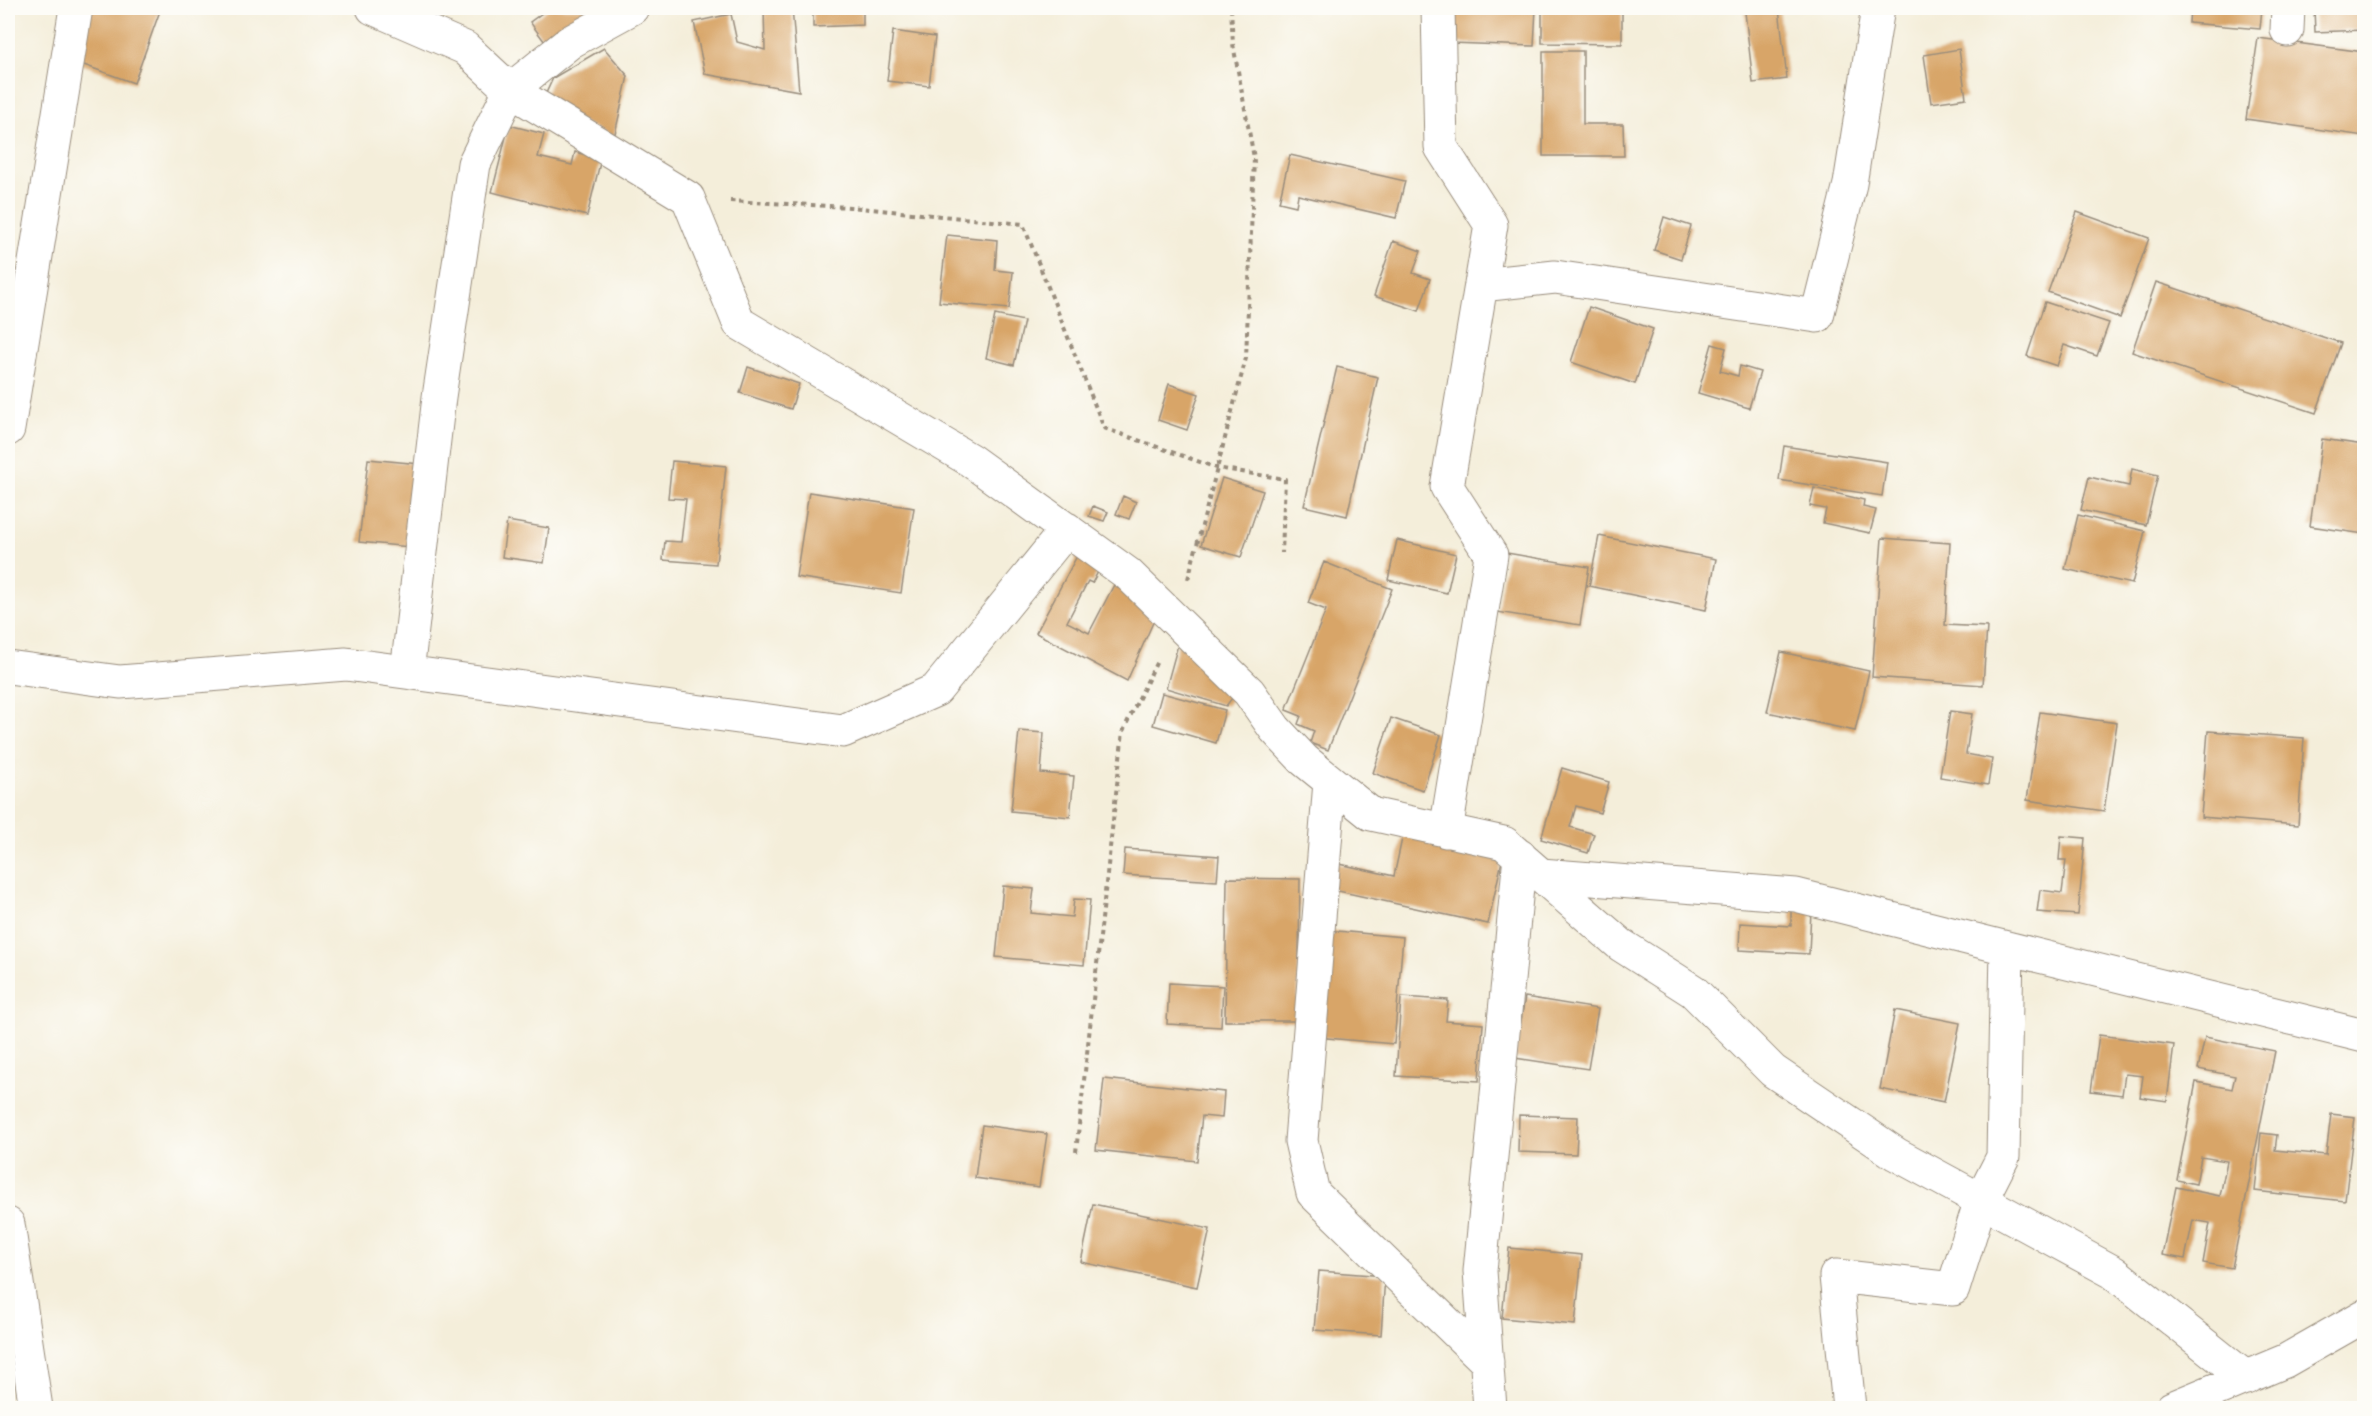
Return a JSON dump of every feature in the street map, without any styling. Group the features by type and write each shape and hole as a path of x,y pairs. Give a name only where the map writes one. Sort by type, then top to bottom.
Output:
{"street":[{"path":"8,429 76,8"},
{"path":"373,8 465,48 510,90 688,198 739,323 970,460 1128,573 1249,692 1275,729 1304,760 1371,814 1504,843 1621,945 1693,991 1773,1071 1896,1154 2113,1272 2246,1378"},
{"path":"407,672 439,396 474,164 510,90 570,42 632,8"},
{"path":"1438,8 1441,147 1491,225 1447,487 1491,555 1446,831"},
{"path":"1481,285 1555,277 1817,316 1850,184 1878,8"},
{"path":"8,667 120,682 346,664 843,731 936,690 1067,529"},
{"path":"1330,782 1301,1141 1312,1192 1486,1362"},
{"path":"1490,1408 1480,1271 1530,866"},
{"path":"1530,866 1797,895 2364,1036"},
{"path":"1849,1408 1836,1276 1953,1289 1981,1200 2003,1157 2007,948"},
{"path":"8,1224 36,1408"},
{"path":"2172,1408 2285,1361 2364,1316"}],"path":[{"path":"688,198 850,207 1023,224 1104,428 1217,468 1285,479 1282,553"}],"building":[{"path":"89,8 161,8 134,83 70,60"},
{"path":"549,8 598,8 547,45 530,22"},
{"path":"764,8 792,8 799,91 705,74 694,22 731,14 737,42 765,50"},
{"path":"813,8 863,8 863,25 813,27"},
{"path":"1452,8 1536,8 1534,46 1451,43"},
{"path":"1542,8 1622,8 1622,44 1542,43"},
{"path":"1779,8 1787,79 1753,83 1745,12"},
{"path":"2190,8 2262,8 2260,29 2189,23"},
{"path":"2314,8 2364,8 2364,30 2315,32"},
{"path":"893,31 935,37 929,86 887,81"},
{"path":"2258,38 2364,52 2364,136 2246,119"},
{"path":"604,48 628,76 614,138 542,102 553,78"},
{"path":"1959,49 1966,98 1931,103 1924,55"},
{"path":"1543,51 1583,51 1583,124 1623,124 1624,156 1543,156"},
{"path":"509,125 544,134 538,157 572,165 575,152 601,159 587,216 492,192"},
{"path":"1290,155 1405,181 1396,218 1298,195 1296,206 1279,202"},
{"path":"2077,212 2149,238 2120,318 2048,292"},
{"path":"1664,217 1691,226 1681,259 1654,250"},
{"path":"947,235 997,240 995,270 1013,272 1009,309 939,302"},
{"path":"1393,241 1421,251 1413,273 1430,279 1419,311 1374,296"},
{"path":"2156,282 2341,343 2316,413 2132,352"},
{"path":"2045,302 2109,323 2097,356 2064,345 2057,366 2027,356"},
{"path":"1589,307 1653,329 1635,384 1571,362"},
{"path":"995,315 1024,321 1014,365 986,358"},
{"path":"1712,344 1726,348 1720,371 1738,376 1740,366 1760,372 1749,408 1698,393"},
{"path":"748,367 799,384 791,409 740,393"},
{"path":"1337,367 1378,377 1347,516 1304,506"},
{"path":"1169,384 1199,394 1187,430 1158,420"},
{"path":"2322,439 2364,445 2364,534 2310,526"},
{"path":"1784,446 1887,462 1882,496 1779,480"},
{"path":"368,459 420,464 410,547 359,542"},
{"path":"672,461 726,466 716,564 663,560 665,541 681,542 686,499 668,498"},
{"path":"2132,469 2158,475 2146,525 2081,510 2089,477 2129,486"},
{"path":"1222,478 1263,491 1241,557 1201,545"},
{"path":"1814,488 1864,500 1863,507 1876,510 1870,533 1823,523 1826,509 1810,506"},
{"path":"809,492 914,508 901,593 796,577"},
{"path":"1123,496 1136,502 1129,519 1116,514"},
{"path":"1093,506 1108,512 1104,521 1089,516"},
{"path":"2078,515 2145,531 2132,584 2065,569"},
{"path":"507,521 549,528 544,563 502,557"},
{"path":"1599,536 1716,559 1706,610 1589,586"},
{"path":"1882,538 1950,543 1945,625 1987,627 1983,685 1872,677"},
{"path":"1397,540 1456,554 1447,593 1388,580"},
{"path":"1507,553 1589,567 1580,625 1497,612"},
{"path":"1077,556 1100,568 1092,583 1088,581 1067,622 1089,633 1116,581 1155,618 1127,681 1036,633"},
{"path":"1324,562 1392,589 1328,750 1310,743 1314,731 1298,724 1301,716 1286,710 1326,610 1308,603"},
{"path":"1179,641 1239,689 1226,706 1166,688"},
{"path":"1781,652 1869,671 1855,731 1767,712"},
{"path":"1162,693 1225,710 1216,743 1153,725"},
{"path":"1950,711 1972,714 1966,754 1992,759 1988,785 1940,777"},
{"path":"2040,712 2117,723 2104,811 2027,800"},
{"path":"1391,718 1441,735 1423,790 1373,773"},
{"path":"1019,731 1044,733 1041,773 1074,776 1070,817 1011,811"},
{"path":"2208,731 2304,738 2298,825 2201,817"},
{"path":"1562,768 1609,782 1600,813 1576,806 1570,827 1594,834 1588,853 1541,839"},
{"path":"1403,834 1503,856 1488,924 1329,889 1335,863 1394,876"},
{"path":"2061,836 2085,838 2078,915 2037,912 2040,890 2062,893 2066,860 2059,860"},
{"path":"1125,849 1219,856 1217,881 1123,875"},
{"path":"1227,878 1300,879 1298,1021 1225,1021"},
{"path":"1003,886 1034,889 1031,913 1072,917 1074,899 1090,900 1084,965 996,957"},
{"path":"1791,909 1811,910 1809,954 1739,950 1740,923 1791,926"},
{"path":"1326,930 1403,937 1394,1044 1316,1037"},
{"path":"1169,983 1223,986 1221,1027 1167,1024"},
{"path":"1401,997 1448,1000 1446,1021 1483,1024 1479,1081 1396,1076"},
{"path":"1525,997 1598,1009 1588,1069 1515,1058"},
{"path":"1895,1010 1960,1023 1944,1102 1880,1089"},
{"path":"2099,1035 2174,1045 2167,1101 2140,1097 2143,1076 2125,1074 2122,1095 2091,1091"},
{"path":"2205,1037 2275,1051 2232,1268 2203,1263 2210,1223 2193,1220 2185,1259 2162,1255 2176,1187 2220,1196 2227,1161 2201,1157 2196,1184 2177,1180 2196,1082 2232,1089 2235,1076 2198,1069"},
{"path":"1104,1079 1224,1092 1222,1118 1202,1116 1197,1161 1096,1150"},
{"path":"2331,1114 2355,1117 2345,1201 2255,1191 2261,1133 2277,1135 2275,1150 2326,1155"},
{"path":"1519,1115 1578,1117 1576,1154 1518,1152"},
{"path":"982,1125 1047,1134 1039,1187 975,1178"},
{"path":"1093,1204 1210,1229 1197,1287 1081,1262"},
{"path":"1509,1248 1582,1255 1575,1325 1502,1318"},
{"path":"1319,1271 1385,1276 1381,1335 1314,1330"}]}
